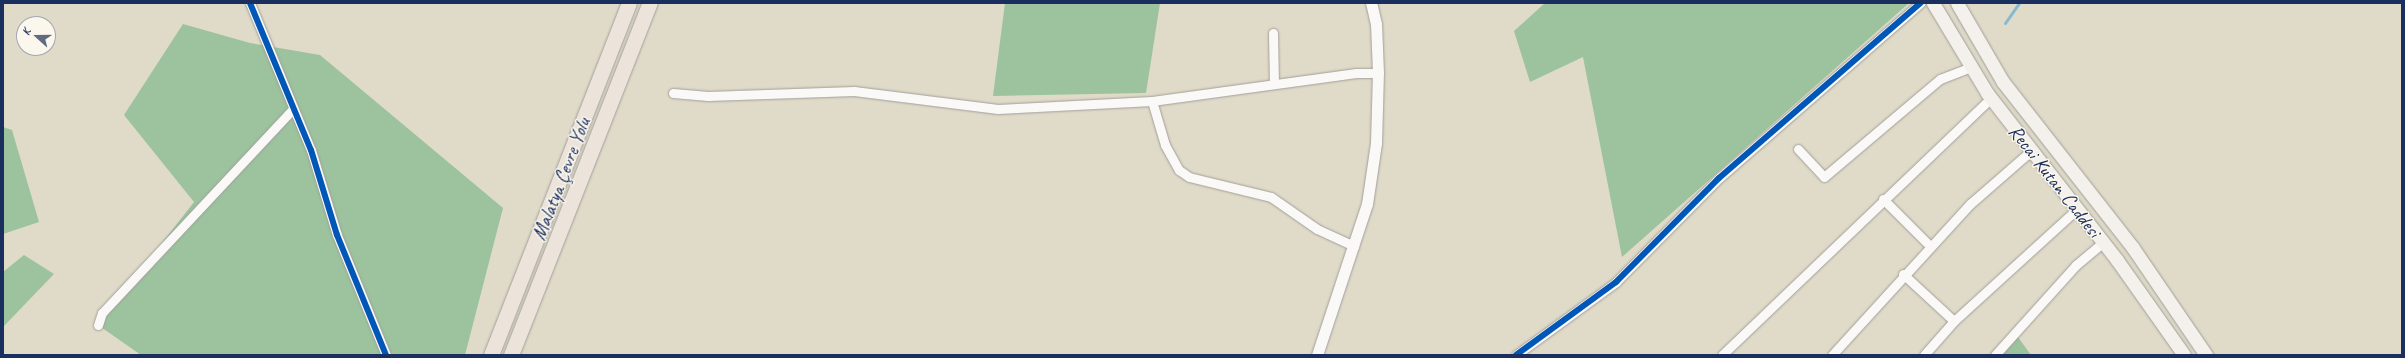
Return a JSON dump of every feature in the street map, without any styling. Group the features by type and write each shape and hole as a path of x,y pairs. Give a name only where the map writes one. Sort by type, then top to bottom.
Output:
{"highway":[{"name":"Malatya Çevre Yolu","path":"491,355 629,3"},
{"name":"Malatya Çevre Yolu","path":"512,355 650,3"}],"main road":[{"name":"Recai Kutan Caddesi","path":"1933,3 1991,98 2103,242 2184,355"},
{"name":"Recai Kutan Caddesi","path":"1957,3 2003,82 2133,248 2206,355"}],"street":[{"path":"250,3 311,150 337,235 386,355"},
{"path":"1317,355 1367,204 1376,143 1378,73 1376,24 1371,3"},
{"path":"1516,355 1632,268 1719,178 1920,3"},
{"path":"1273,34 1274,83"},
{"path":"1798,149 1824,177 1940,79 1971,67"},
{"path":"673,93 708,96 854,91 998,109 1152,101 1274,83 1356,73 1378,73"},
{"path":"1722,355 1883,199 1991,98"},
{"path":"1152,101 1165,145 1179,170 1188,177 1271,197 1317,229 1354,246"},
{"path":"98,325 102,313 293,109"},
{"path":"1832,355 1903,274 1970,204 2032,150"},
{"path":"1883,199 1930,246"},
{"path":"1924,355 1954,321 2077,209"},
{"path":"1995,355 2076,265 2103,242"},
{"path":"1903,274 1954,321"}],"green space":[{"path":"1005,3 1160,3 1146,93 993,96"},
{"path":"1545,3 1909,3 1622,257 1583,57 1530,82 1514,31"},
{"path":"183,24 250,43 320,55 503,208 465,355 141,355 98,325 194,202 124,115"},
{"path":"3,127 12,130 39,222 3,234"},
{"path":"24,255 54,274 3,327 3,272"},
{"path":"2015,333 2031,355 1995,355"}],"waterway":[{"path":"2005,23 2019,3"}],"cycle path":[{"path":"250,3 311,150 337,235 386,355"},
{"path":"1516,355 1616,282 1719,178 1920,3"}]}
